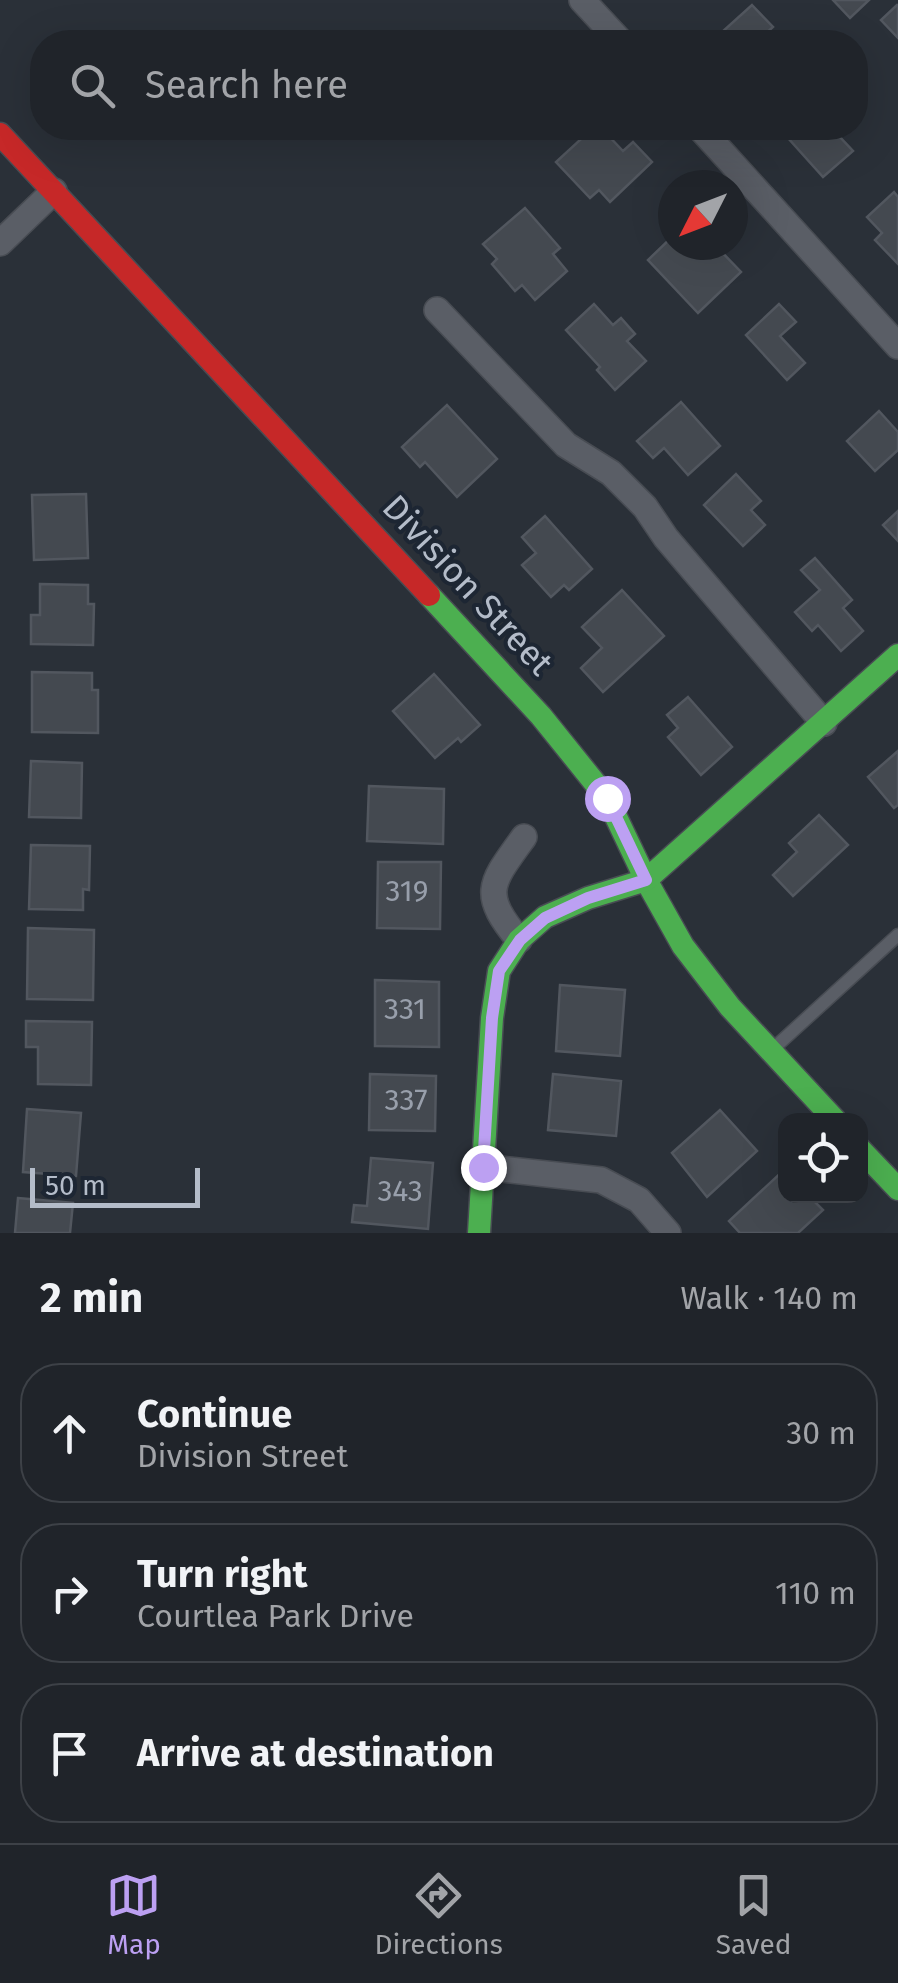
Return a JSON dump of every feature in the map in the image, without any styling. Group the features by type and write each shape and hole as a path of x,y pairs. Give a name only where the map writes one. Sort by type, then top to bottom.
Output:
{"street":[{"path":"582,0 610,30"},
{"name":"Division Street","path":"0,134 540,716 607,798 683,946 730,1007 828,1113"},
{"path":"711,140 898,346"},
{"path":"0,244 54,191"},
{"path":"437,310 566,445 611,473 645,507 678,552 824,723"},
{"path":"479,1233 492,1018 499,971 520,940 545,918 588,898 646,880 898,655"},
{"path":"520,940 496,912 492,895 499,871 524,837"},
{"path":"868,1157 898,1190"},
{"path":"483,1167 601,1180 639,1200 668,1233"}],"lane":[{"path":"770,1051 898,935"}],"building":[{"path":"833,0 869,0 850,18"},
{"path":"752,5 773,27 770,30 724,30"},
{"path":"898,6 898,38 881,20"},
{"path":"580,140 612,140 623,151 633,142 652,162 610,202 599,190 590,198 556,162"},
{"path":"790,140 843,140 853,151 823,177"},
{"path":"894,192 898,197 898,264 875,240 882,233 867,217"},
{"path":"525,208 560,248 553,254 567,271 535,300 522,285 515,291 492,264 497,259 483,244"},
{"path":"658,250 658,260 729,260 741,272 698,313 648,260"},
{"path":"594,304 613,325 621,318 635,334 627,341 646,361 615,390 566,330"},
{"path":"779,304 796,322 780,336 805,363 787,380 746,335"},
{"path":"681,402 720,446 688,475 664,448 653,458 637,441"},
{"path":"447,405 497,459 457,497 425,462 420,467 402,447"},
{"path":"879,411 898,432 898,450 875,471 847,441"},
{"path":"736,474 761,501 751,510 765,525 743,546 704,505"},
{"path":"86,494 88,558 34,560 32,495"},
{"path":"898,511 898,541 883,525"},
{"path":"545,516 592,569 569,590 564,585 551,597 522,565 536,553 522,537"},
{"path":"815,558 852,600 843,608 863,631 841,651 818,625 812,631 795,612 820,590 801,570"},
{"path":"40,584 88,585 88,604 94,604 93,645 31,644 31,615 40,615"},
{"path":"622,590 664,636 603,692 581,668 602,648 582,627"},
{"path":"32,672 92,673 92,690 98,690 98,733 32,732"},
{"path":"434,674 480,725 435,758 393,711"},
{"path":"688,697 732,747 701,775 668,737 678,728 667,715"},
{"path":"898,751 898,805 894,808 868,777"},
{"path":"31,761 82,763 81,818 29,817"},
{"path":"369,786 444,789 443,844 367,841"},
{"path":"819,815 848,845 793,896 773,875 797,852 789,843"},
{"path":"31,845 90,846 89,890 83,889 83,910 29,909"},
{"path":"378,862 441,862 440,929 377,928"},
{"path":"28,928 94,930 93,1000 27,999"},
{"path":"375,980 439,982 439,1047 375,1046"},
{"path":"560,985 625,990 620,1056 556,1051"},
{"path":"26,1021 92,1022 91,1085 38,1084 38,1047 26,1047"},
{"path":"370,1074 436,1076 435,1131 369,1130"},
{"path":"553,1074 621,1081 616,1136 548,1130"},
{"path":"27,1109 81,1113 76,1176 23,1172"},
{"path":"720,1110 757,1151 707,1197 672,1153"},
{"path":"371,1158 433,1163 428,1229 352,1222 354,1205 367,1206"},
{"path":"778,1176 778,1203 816,1203 823,1210 798,1233 740,1233 729,1221"},
{"path":"18,1198 73,1203 70,1233 15,1233"}],"traffic: fast":[{"path":"429,595 541,716 607,798 683,946 730,1007 828,1113"},
{"path":"479,1233 492,1018 499,971 519,940 545,917 588,898 646,880 898,655"},
{"path":"868,1157 898,1189"}],"traffic: jam":[{"path":"0,134 429,595"}],"route":[{"path":"483,1167 492,1018 499,971 520,940 545,918 588,898 646,880 607,798"}]}
